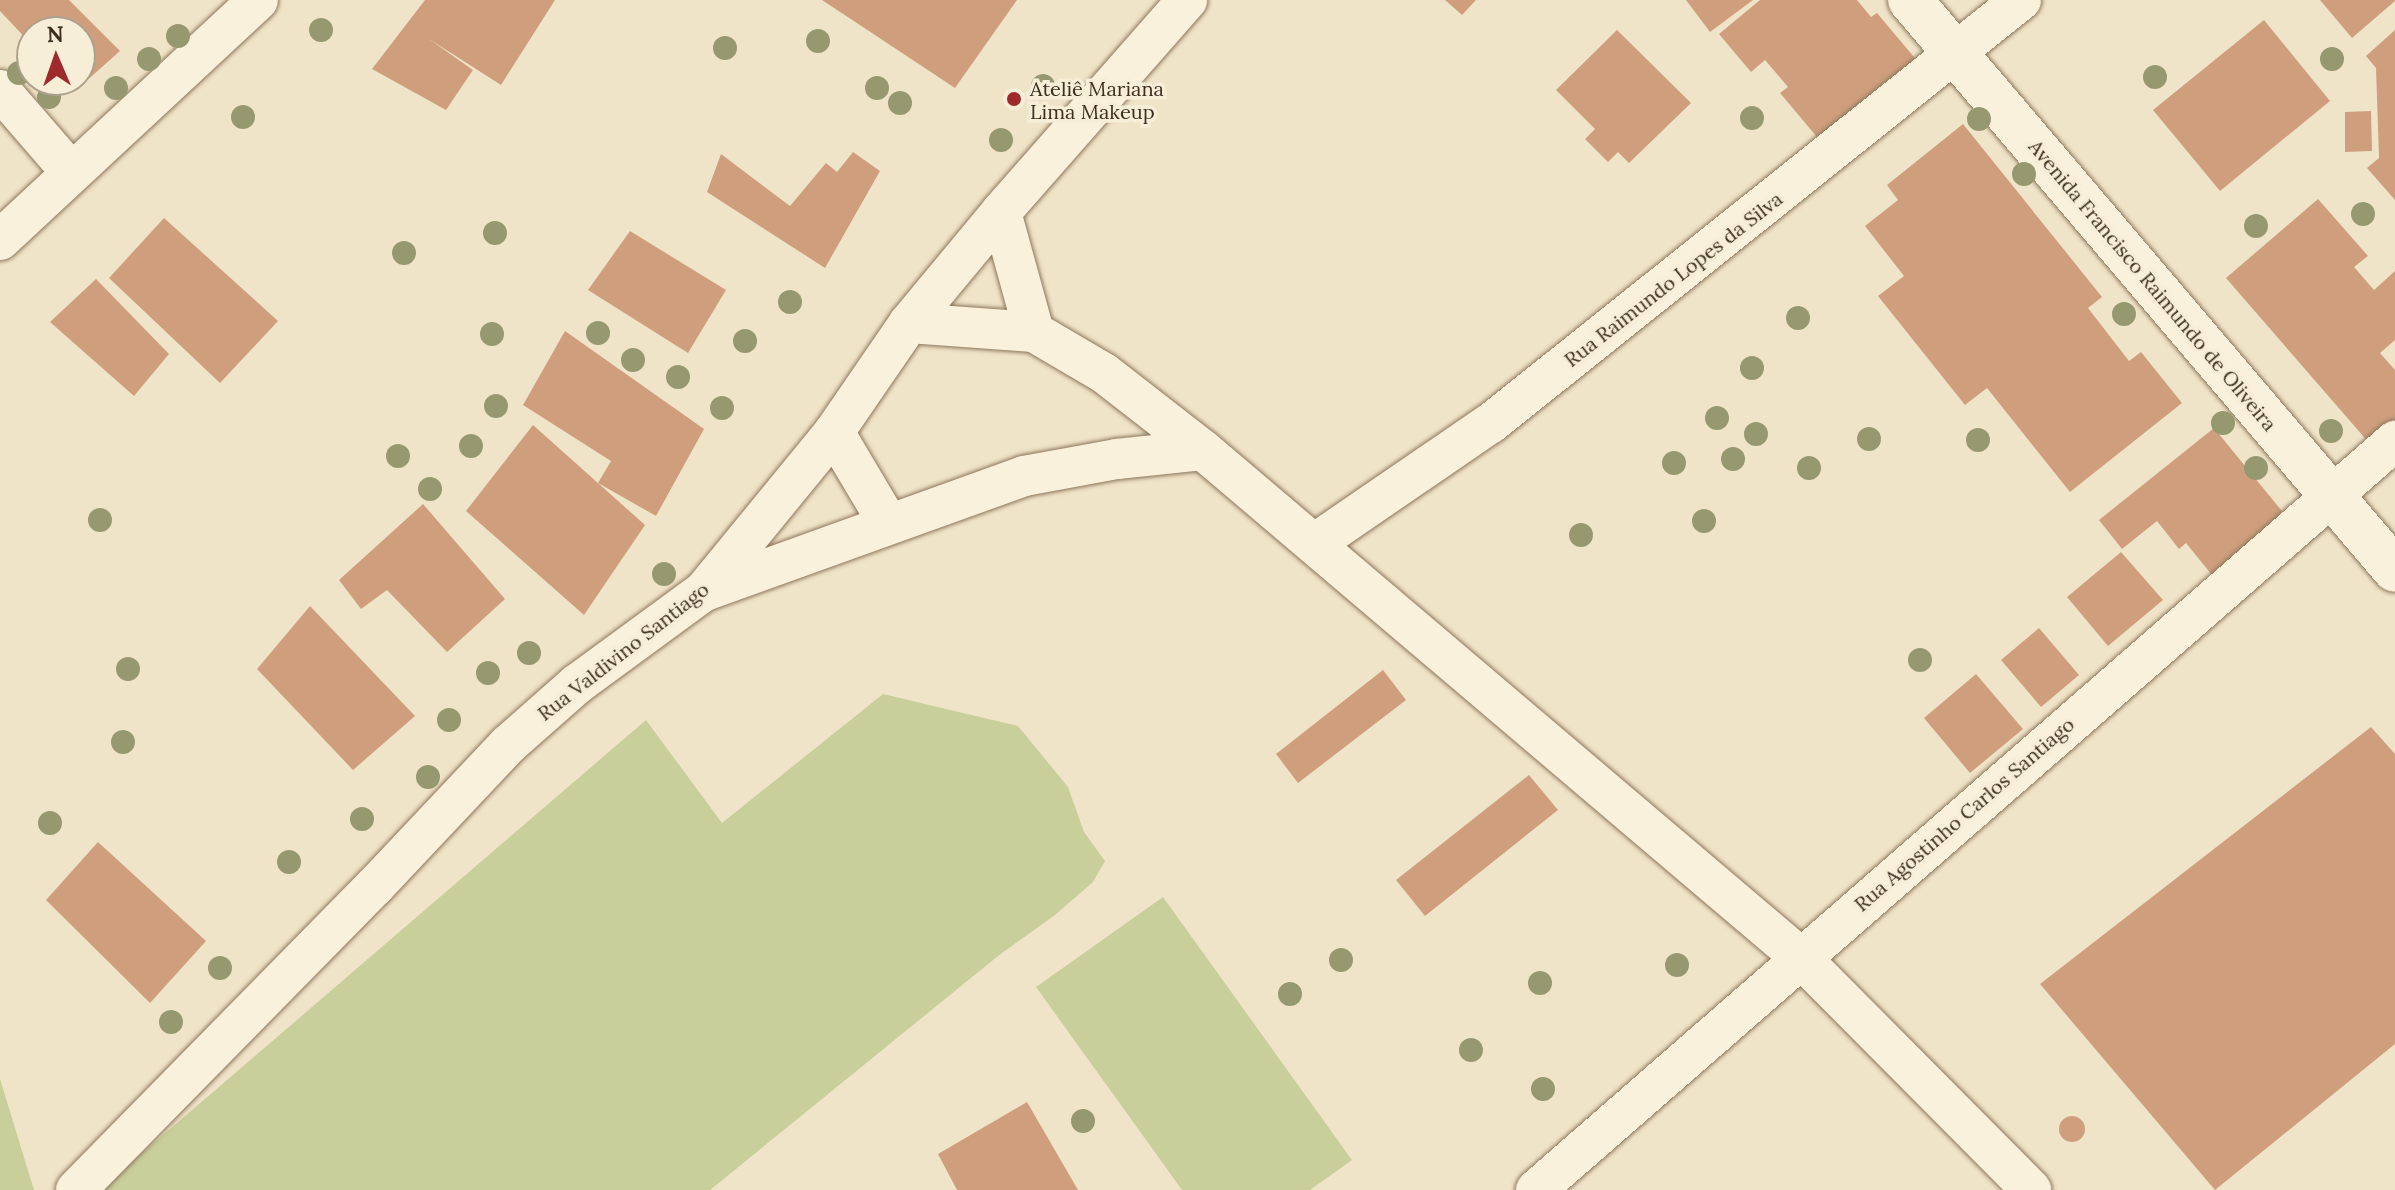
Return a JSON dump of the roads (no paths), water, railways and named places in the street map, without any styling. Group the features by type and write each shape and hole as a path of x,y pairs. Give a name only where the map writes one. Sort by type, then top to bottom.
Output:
{"street":[{"path":"0,240 258,0"},
{"name":"Rua Valdivino Santiago","path":"76,1190 375,886 509,744 577,684 704,591 834,432 909,323 1001,212 1187,0"},
{"name":"Avenida Francisco Raimundo de Oliveira","path":"1910,0 2395,570"},
{"name":"Rua Raimundo Lopes da Silva","path":"1314,544 1491,423 2021,0"},
{"path":"0,90 71,172"},
{"path":"1001,212 1034,332"},
{"path":"909,323 1034,332 1104,373 1203,450 1800,957 2031,1190"},
{"path":"834,432 888,523"},
{"name":"Rua Agostinho Carlos Santiago","path":"1536,1190 2395,441"},
{"path":"704,591 1024,476 1117,459 1203,450"}],"place":[{"name":"Ateliê Mariana Lima Makeup","path":"1014,99"}]}
